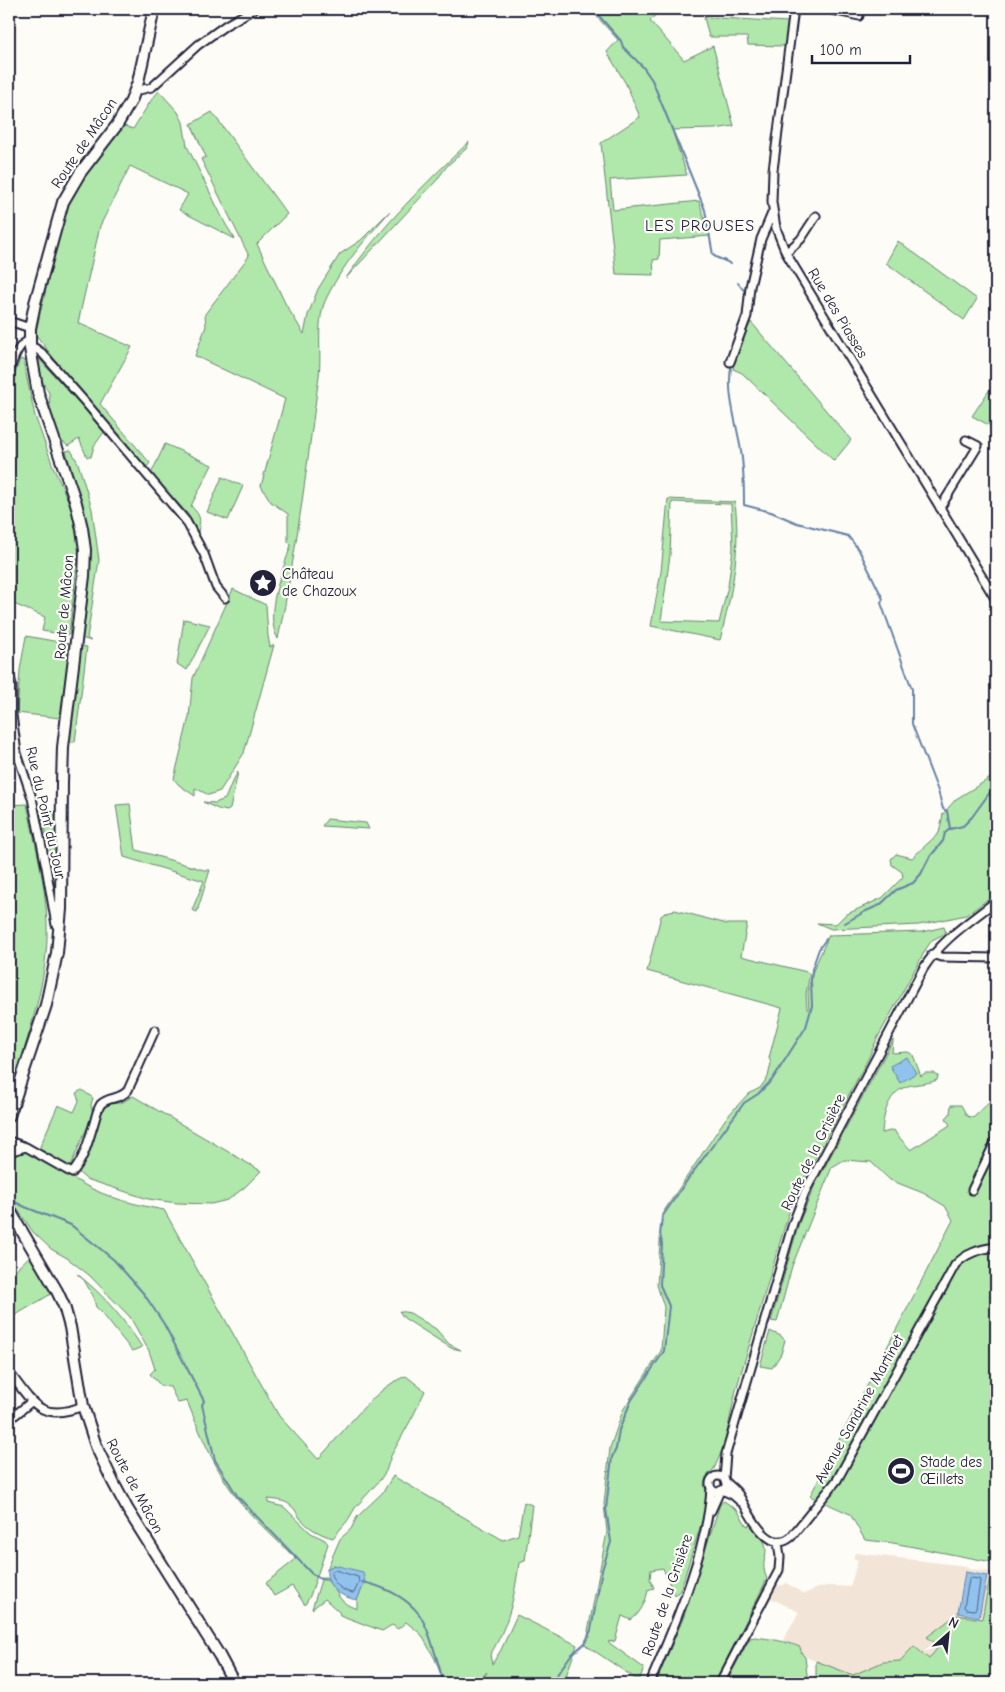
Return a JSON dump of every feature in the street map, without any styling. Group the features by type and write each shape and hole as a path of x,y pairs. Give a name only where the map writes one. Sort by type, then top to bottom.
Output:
{"street":[{"name":"Route de Mâcon","path":"9,1116 46,1005 54,969 60,927 64,737 82,595 84,550 76,503 38,393 30,344 30,328 63,202 80,173 117,126 135,91 154,9"},
{"path":"135,91 152,87 198,45 226,25 254,9"},
{"name":"Rue des Piasses","path":"794,9 773,170 773,210 776,228 786,253 996,600"},
{"path":"828,9 859,16"},
{"path":"730,362 748,316 750,287 761,239 773,210"},
{"path":"786,253 801,239 816,216"},
{"path":"9,321 30,328"},
{"path":"9,372 19,348 25,342 42,354 186,521 204,554 216,587 225,598"},
{"path":"940,508 978,446 966,440"},
{"name":"Rue du Point du Jour","path":"9,673 12,685 12,715 17,753 32,798 54,917 56,925 60,927"},
{"path":"9,754 17,753"},
{"name":"Route de la Grisière","path":"650,1683 687,1589 708,1515 710,1483 726,1454 793,1223 805,1192 922,969 942,943 996,901"},
{"path":"932,954 941,957 996,958"},
{"path":"9,1141 26,1147 72,1173 77,1168 102,1104 108,1100 123,1096 128,1090 155,1030"},
{"path":"972,1190 996,1140"},
{"path":"9,1152 26,1147"},
{"name":"Route de Mâcon","path":"9,1210 64,1306 72,1336 83,1406 96,1446 128,1510 230,1681"},
{"name":"Avenue Sandrine Martinet","path":"778,1542 787,1541 791,1537 837,1480 955,1265 967,1254 996,1246"},
{"path":"9,1372 31,1402 40,1409 63,1412 83,1406"},
{"path":"9,1420 31,1402"},
{"name":"Route de la Grisière","path":"708,1515 725,1486 726,1454"},
{"path":"715,1476 720,1476 736,1491 761,1531 767,1537 778,1542 780,1557 779,1570 720,1683"},
{"path":"711,1488 715,1491 733,1495 745,1506"}],"shaded area":[{"path":"855,1553 966,1566 969,1569 991,1572 982,1620 928,1637 939,1646 929,1659 914,1646 901,1661 887,1662 853,1675 808,1658 802,1654 800,1647 783,1640 799,1612 771,1598 776,1586 786,1583 804,1594 820,1587 850,1587 858,1560 853,1558"}],"green space":[{"path":"590,9 661,9 650,21 684,60 713,46 734,126 715,129 672,130 687,175 610,180 613,210 699,201 710,236 660,240 659,259 653,260 654,275 616,274 601,143 640,117 626,84 607,52 618,40"},
{"path":"704,17 788,22 785,45 748,45 747,37 709,37"},
{"path":"159,91 178,112 183,122 187,146 226,225 235,239 179,210 188,194 130,166 100,226 78,323 132,347 100,404 150,463 145,469 68,377 36,335 36,331 62,222 76,186 122,125 133,129"},
{"path":"212,112 287,214 257,244 286,305 304,334 308,315 318,289 340,254 361,240 390,211 347,263 333,285 323,306 320,326 319,376 306,475 291,574 278,639 274,629 273,605 279,579 291,545 288,542 288,514 271,502 261,486 285,399 195,356 206,326 205,314 249,256 201,159 206,157 191,124"},
{"path":"469,142 467,148 447,166 436,181 346,278 403,207"},
{"path":"898,241 977,299 964,320 886,263"},
{"path":"751,322 851,440 834,461 742,373 733,369 735,352"},
{"path":"20,359 23,360 35,416 54,469 71,507 79,550 69,635 42,631 45,617 9,602 9,392"},
{"path":"39,359 105,431 94,446 91,457 87,457 79,439 68,446 59,439 51,418 49,393 43,383 37,361"},
{"path":"996,380 996,429 972,416"},
{"path":"165,444 212,465 191,506 197,512 199,518 198,532 187,513 151,474"},
{"path":"71,450 78,463 92,509 99,560 87,638 91,641 81,638 91,554 82,506 66,451"},
{"path":"222,477 243,486 228,520 207,512"},
{"path":"668,499 735,502 737,520 736,555 720,640 651,626 661,572","holes":["672,502 731,504 733,548 728,586 719,623 661,621 670,555"]},
{"path":"233,589 266,605 270,647 274,645 244,753 220,791 209,795 195,788 195,796 179,785 174,779 189,717 193,678"},
{"path":"184,619 210,625 187,670 177,664"},
{"path":"26,636 70,644 60,718 17,713 20,670"},
{"path":"80,646 87,647 75,742 68,742"},
{"path":"238,772 230,809 227,811 218,809 203,802 215,803 225,799"},
{"path":"996,773 996,894 966,915 919,925 831,929 817,923 836,924 845,915 882,898 903,877 902,872 892,865 891,859 896,854 912,858 939,833 943,814 956,799"},
{"path":"27,804 45,894 47,945 36,1009 11,1092 9,1093 9,805"},
{"path":"130,804 136,850 204,870 210,870 197,912 192,910 204,881 124,857 116,805"},
{"path":"55,811 57,856 52,858 41,813"},
{"path":"327,819 366,823 369,829 322,826"},
{"path":"675,910 727,924 747,924 741,956 810,974 806,993 807,1009 809,1010 808,992 812,973 829,935 922,932 944,927 946,933 932,940 926,949 792,1202 736,1390 724,1446 714,1469 706,1477 704,1484 707,1494 705,1512 680,1591 674,1595 663,1568 651,1570 650,1579 654,1588 648,1590 646,1598 635,1617 631,1620 622,1616 615,1641 608,1642 644,1668 639,1681 585,1644 590,1637 588,1631 607,1532 604,1504 610,1448 623,1410 661,1351 664,1307 657,1285 662,1214 726,1118 748,1094 760,1088 768,1077 771,1063 769,1058 782,1008 647,971 661,916 666,912"},
{"path":"893,1040 892,1053 908,1052 913,1055 921,1076 925,1073 934,1073 938,1076 937,1080 933,1082 903,1088 893,1096 887,1108 883,1120 882,1133 894,1130 911,1150 950,1125 946,1118 950,1114 951,1105 961,1105 967,1116 973,1118 996,1096 996,1134 991,1145 996,1136 996,1565 992,1562 893,1543 865,1540 850,1514 810,1496 953,1220 945,1206 923,1193 890,1180 871,1162 844,1160 832,1167 792,1266 777,1322 771,1321 799,1223 814,1187"},
{"path":"82,1090 93,1098 91,1105 93,1114 70,1167 39,1149 58,1105 74,1112 79,1101 76,1093"},
{"path":"133,1096 261,1171 228,1200 211,1204 177,1203 148,1199 86,1179 79,1173 105,1104 121,1103"},
{"path":"25,1151 102,1193 164,1210 279,1416 318,1459 370,1401 394,1382 406,1376 425,1391 391,1456 386,1471 333,1538 319,1533 307,1525 288,1503 268,1499 268,1503 284,1507 311,1533 325,1540 328,1544 310,1596 305,1605 292,1586 274,1596 266,1583 296,1559 251,1515 235,1496 205,1443 187,1401 178,1403 170,1387 161,1386 150,1374 155,1369 149,1351 130,1317 89,1275 67,1258 51,1249 33,1232 16,1207 9,1176 10,1159"},
{"path":"31,1255 51,1294 9,1319 9,1276"},
{"path":"77,1274 96,1290 113,1308 142,1347 132,1351 96,1307 93,1296 84,1280"},
{"path":"399,1311 410,1313 436,1329 449,1344 461,1350 451,1348 404,1318"},
{"path":"770,1331 785,1340 781,1354 772,1368 760,1366"},
{"path":"393,1476 503,1540 518,1535 524,1502 532,1505 525,1561 519,1563 510,1611 502,1633 490,1655 492,1664 501,1650 517,1615 577,1645 566,1676 580,1683 481,1683 487,1672 476,1683 444,1683 435,1659 421,1634 406,1622 398,1629 392,1625 382,1631 340,1615 325,1599 312,1609 322,1577 326,1577 342,1600 357,1609 357,1600 365,1582 334,1565 327,1569 340,1539 351,1529 357,1517 383,1492"},
{"path":"724,1501 737,1510 747,1526 751,1524 764,1541 766,1552 764,1568 767,1579 715,1683 656,1683 684,1616 720,1504"},
{"path":"991,1572 996,1572 996,1683 816,1683 816,1661 853,1675 883,1662 900,1661 914,1646 929,1659 939,1646 927,1637 956,1615 982,1619"},
{"path":"750,1638 778,1640 800,1647 805,1657 808,1683 726,1683"}],"water":[{"path":"907,1057 916,1073 900,1083 890,1066"},
{"path":"334,1565 363,1572 365,1582 357,1600 340,1594 331,1586 327,1569"},
{"path":"965,1572 987,1576 979,1617 958,1613"}],"waterway":[{"path":"593,9 652,80 705,210 713,255 730,264"},
{"path":"738,283 745,292"},
{"path":"732,363 730,385 732,407 742,458 744,505 771,512 797,523 848,536 859,550 883,599 881,603 912,689 912,724 943,809 947,811 950,829"},
{"path":"845,923 880,905 896,890 913,883 921,874 929,858 943,841 945,833 950,829 963,826 972,817 996,784"},
{"path":"551,1683 571,1655 585,1643 591,1630 602,1570 611,1542 606,1509 612,1457 616,1449 619,1430 631,1401 664,1351 669,1306 660,1285 662,1217 744,1103 758,1094 772,1080 806,1027 812,1006 812,969 819,949 826,939"},
{"path":"9,1199 71,1225 114,1260 144,1294 164,1324 204,1401 202,1405 215,1460 238,1497 312,1574 321,1579 328,1580"},
{"path":"362,1582 378,1586 401,1597 419,1614 430,1638 444,1683"}],"place":[{"name":"Château de Chazoux","path":"263,583"},
{"name":"Stade des Œillets","path":"901,1471"}],"district":[{"name":"LES PROUSES","path":"700,225"}]}
